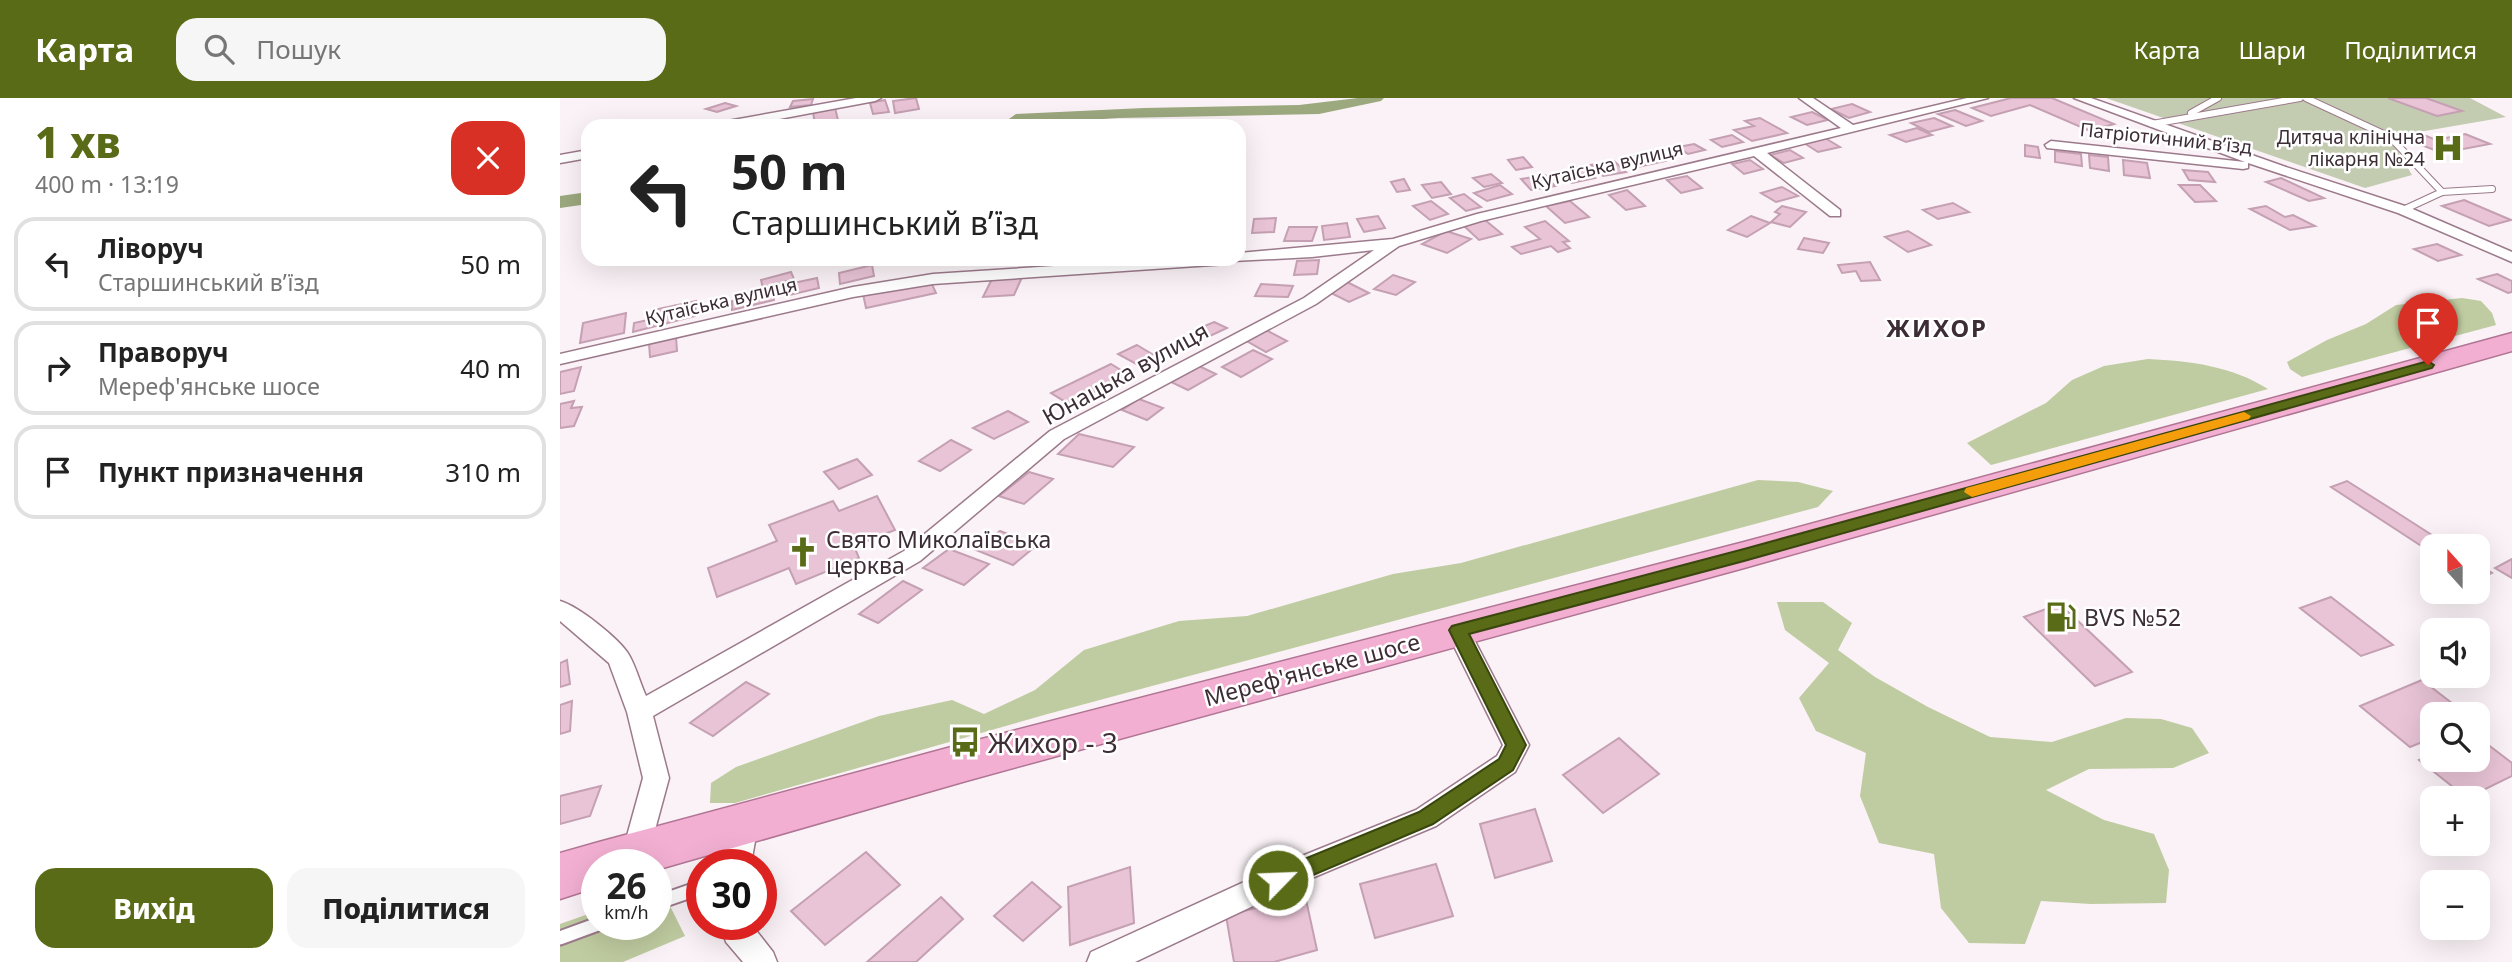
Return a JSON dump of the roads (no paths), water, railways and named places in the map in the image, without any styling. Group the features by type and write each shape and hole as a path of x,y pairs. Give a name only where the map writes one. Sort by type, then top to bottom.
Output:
{"highway":[{"name":"Мереф'янське шосе","path":"654,849 1744,555 2512,342"},
{"name":"Мереф'янське шосе","path":"560,876 581,870"}],"street":[{"path":"760,119 875,98"},
{"path":"1805,98 1851,129"},
{"name":"Кутаїська вулиця","path":"1246,258 1394,243 1477,218 1982,98"},
{"path":"2080,98 2278,169 2403,209 2512,257"},
{"name":"Патріотичний в’їзд","path":"2051,145 2278,169"},
{"path":"1756,151 1835,213"},
{"path":"560,159 581,155"},
{"name":"Юнацька вулиця","path":"639,712 912,556 1057,435 1310,301 1394,243"},
{"name":"Кутаїська вулиця","path":"560,359 853,292 933,279 1124,266"},
{"path":"560,609 619,658 639,712 656,778 618,849"},
{"path":"1102,962 1302,869 1426,818 1506,765 1516,745 1458,630"},
{"path":"740,849 744,824"},
{"path":"744,940 762,962"}],"lane":[{"path":"2183,118 2218,98"},
{"path":"2152,124 2300,98"},
{"path":"2306,98 2390,137 2442,192"},
{"path":"2403,209 2442,192 2492,188"},
{"path":"560,938 581,930"}],"waterway":[{"path":"1016,119 1319,109 1376,98"},
{"path":"560,202 581,199"}],"place":[{"name":"Дитяча клінічна лікарня №24","path":"2448,148"},
{"name":"Свято Миколаївська церква","path":"803,552"},
{"name":"BVS №52","path":"2061,617"},
{"name":"Жихор - 3","path":"965,742"}],"district":[{"name":"ЖИХОР","path":"1937,327"}]}
